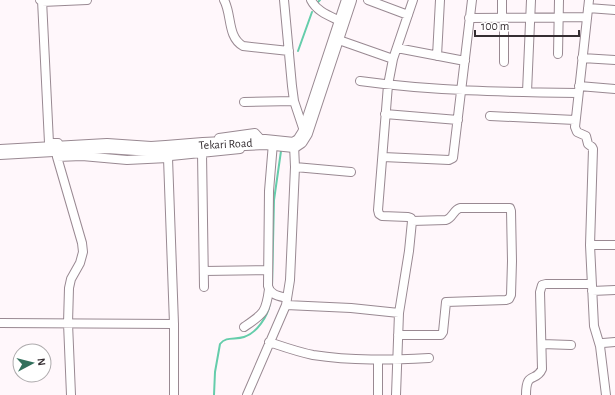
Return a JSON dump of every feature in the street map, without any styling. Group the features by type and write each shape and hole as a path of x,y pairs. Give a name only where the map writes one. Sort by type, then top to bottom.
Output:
{"highway":[{"path":"294,145 300,141 305,133 349,0"},
{"name":"Tekari Road","path":"0,152 101,146 151,149 269,142 294,145"}],"street":[{"path":"87,0 42,1 49,144 82,141 165,145 255,133 269,142"},
{"path":"224,0 233,36 237,43 243,46 289,58"},
{"path":"284,0 294,101 305,133"},
{"path":"311,0 313,5 320,11 342,22"},
{"path":"368,0 408,15"},
{"path":"398,335 441,335 443,332 446,302 506,300 510,298 511,295 512,261 510,208 460,208 446,220 412,220 408,217 384,216 380,215 379,213 388,85 393,59 412,0"},
{"path":"437,56 440,0"},
{"path":"383,157 452,159 472,0"},
{"path":"502,0 502,16 504,18 504,62"},
{"path":"527,92 531,0"},
{"path":"558,54 560,0"},
{"path":"606,395 600,346 594,326 590,245 593,149 588,144 586,136 577,132 575,120 588,4 615,10"},
{"path":"469,18 587,17"},
{"path":"336,39 393,59"},
{"path":"397,48 465,61"},
{"path":"582,58 615,60"},
{"path":"360,81 388,85 461,91 527,92 615,89"},
{"path":"244,102 294,101"},
{"path":"385,114 458,120"},
{"path":"490,116 575,120"},
{"path":"70,395 68,323 69,288 71,279 80,263 83,252 82,243 57,157 82,156 127,160 168,158 171,156 222,152 248,148 269,142"},
{"path":"244,327 260,315 267,304 269,289 269,142"},
{"path":"247,395 286,301 290,280 295,167 294,145"},
{"path":"202,153 204,287"},
{"path":"168,158 174,324 174,395"},
{"path":"295,167 351,172"},
{"path":"396,395 399,313 412,220"},
{"path":"590,245 615,245"},
{"path":"204,271 268,270"},
{"path":"526,395 526,383 528,380 540,373 542,369 540,292 542,285 592,287 615,290"},
{"path":"269,289 273,294 286,301 399,313"},
{"path":"0,323 174,324"},
{"path":"269,342 313,354 353,359 398,360 429,358"},
{"path":"600,346 603,343 615,342"},
{"path":"542,344 570,346"},
{"path":"378,360 378,395"}],"waterway":[{"path":"298,51 312,12"},
{"path":"272,287 274,200 281,151"},
{"path":"214,395 215,372 220,344 225,340 241,338 253,332 267,313 270,303"}]}
